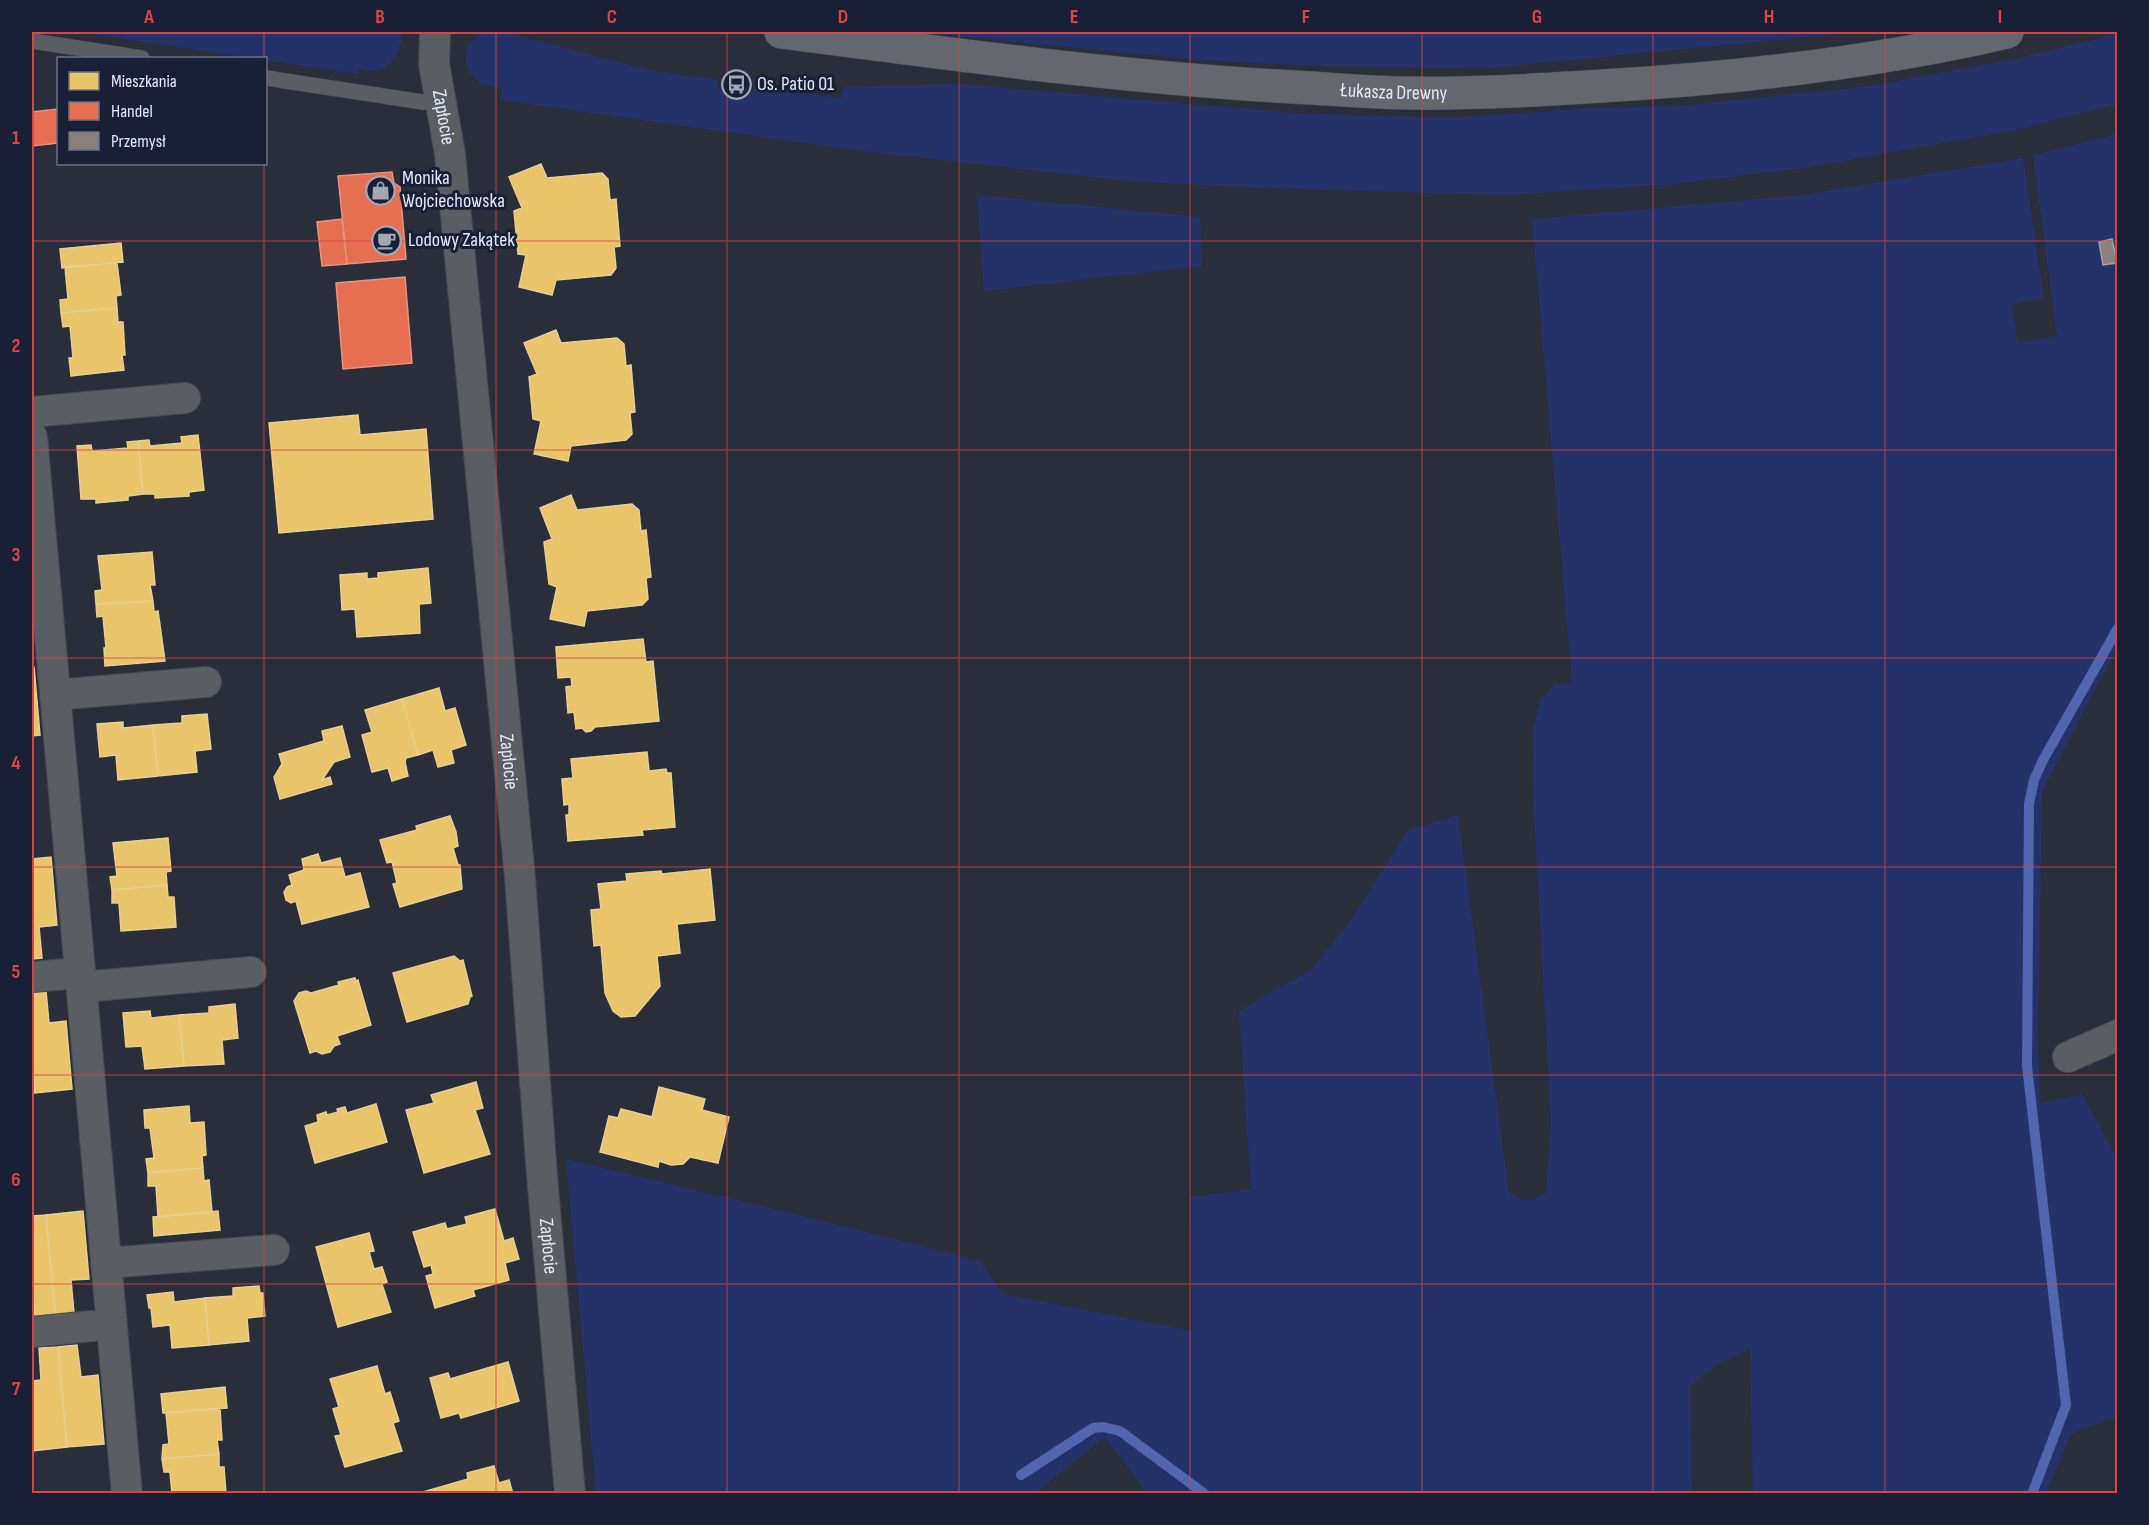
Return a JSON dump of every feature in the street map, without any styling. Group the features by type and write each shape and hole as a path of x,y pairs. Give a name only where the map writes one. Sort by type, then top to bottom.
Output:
{"main road":[{"name":"Łukasza Drewny","path":"780,32 1211,83 1409,93 1531,91 1670,82 1786,71 2007,32"}],"street":[{"name":"Zapłocie","path":"435,32 434,64 450,154 519,866 542,1176 570,1494"},
{"path":"32,412 185,399"},
{"path":"32,437 40,620 55,695 127,1494"},
{"path":"55,695 206,682"},
{"path":"32,977 81,980 251,972"},
{"path":"2068,1057 2118,1035"},
{"path":"106,1263 274,1250"},
{"path":"32,1332 112,1324"}],"lane":[{"path":"32,41 136,57"},
{"path":"267,78 442,105"}],"shaded area":[{"path":"78,32 402,32 398,51 386,67 371,71 359,69 358,74 267,60 267,57 245,57"},
{"path":"481,32 507,32 648,70 718,80 718,89 753,93 754,86 841,98 843,87 957,84 1292,113 1448,118 1577,109 1688,105 1871,86 2014,59 2117,34 2118,104 2016,130 1810,167 1675,184 1503,195 1294,189 1137,182 855,150 500,100 502,89 477,80 467,66 468,47"},
{"path":"918,32 1858,32 1488,68 1316,66 1198,60"},
{"path":"2117,134 2117,647 2042,792 2038,1040 2040,1103 2082,1094 2117,1158 2117,1416 2071,1434 2046,1493 1753,1493 1750,1349 1716,1365 1690,1386 1692,1493 1147,1493 1105,1437 1035,1493 596,1493 566,1159 980,1261 1003,1294 1192,1331 1190,1197 1251,1189 1239,1011 1312,969 1350,922 1408,830 1458,815 1509,1193 1519,1199 1532,1200 1546,1192 1551,1122 1533,794 1534,729 1539,702 1555,684 1572,683 1532,219 1803,195 2023,158 2044,299 2012,304 2018,343 2057,336 2033,155"},
{"path":"977,195 1200,217 1202,266 984,291"}],"building: Mieszkania":[{"path":"541,164 547,178 602,173 608,179 610,200 616,199 620,246 614,247 616,268 611,275 556,280 552,295 519,287 526,255 518,254 514,211 522,208 509,177"},
{"path":"121,243 123,262 62,268 60,249"},
{"path":"117,263 121,295 116,296 117,308 61,313 60,300 68,299 65,267"},
{"path":"117,308 118,322 123,322 124,370 71,376 69,358 73,358 70,326 63,327 61,313"},
{"path":"556,330 561,343 617,338 624,344 626,366 631,365 635,412 630,413 632,434 626,440 571,446 568,461 534,454 541,421 533,419 529,377 537,374 524,343"},
{"path":"358,415 360,435 426,429 433,519 279,533 269,423"},
{"path":"198,435 204,490 189,492 189,496 155,498 155,494 143,494 138,441 149,440 150,446 182,443 181,437"},
{"path":"138,441 143,494 128,496 128,500 96,503 96,499 81,499 77,446 91,445 92,451 128,448 127,442"},
{"path":"571,495 577,510 632,504 639,510 641,531 646,530 651,577 646,578 648,599 642,605 587,611 584,626 550,619 557,587 549,584 544,542 552,539 540,508"},
{"path":"152,552 155,585 150,585 153,601 96,604 95,591 102,590 98,556"},
{"path":"428,568 431,603 419,604 420,633 357,637 355,609 342,610 340,575 367,573 367,579 378,578 378,573"},
{"path":"153,601 154,612 158,611 165,661 105,666 103,616 97,617 96,604"},
{"path":"643,639 646,662 653,661 659,721 595,727 586,732 582,728 576,729 574,712 568,713 566,687 572,686 571,677 558,678 556,647"},
{"path":"32,667 34,667 40,735 32,736"},
{"path":"439,688 445,711 455,708 466,745 451,750 454,763 438,767 433,750 418,755 402,699"},
{"path":"402,699 418,755 406,758 408,776 392,781 388,768 372,772 362,735 372,732 365,710"},
{"path":"207,714 211,749 195,751 197,772 158,776 153,725 182,723 182,716"},
{"path":"123,722 123,728 153,725 158,776 118,780 116,755 100,757 97,724"},
{"path":"342,726 350,757 334,762 322,780 330,777 332,784 280,799 274,777 282,764 279,754 324,741 322,731"},
{"path":"647,752 649,771 666,769 667,773 671,773 675,827 642,830 643,835 568,841 566,815 569,815 569,804 564,805 562,779 573,778 571,759"},
{"path":"450,816 456,832 458,846 453,848 458,865 460,865 462,889 400,907 393,884 397,883 392,862 387,863 380,840 417,830 416,826"},
{"path":"168,838 171,871 166,872 167,885 112,890 110,877 117,876 113,843"},
{"path":"318,854 321,863 340,858 345,877 360,873 369,907 302,924 296,901 291,903 286,900 284,892 292,885 289,875 304,870 302,859"},
{"path":"51,857 57,925 39,927 42,958 32,959 32,859"},
{"path":"710,869 715,920 677,924 680,953 657,956 660,986 635,1016 621,1017 613,1011 605,993 601,945 594,946 591,910 601,909 598,884 627,881 626,874 661,871 662,874"},
{"path":"167,885 168,897 174,897 176,927 121,931 119,903 112,903 112,890"},
{"path":"454,956 460,961 463,960 472,996 468,1004 407,1022 393,973"},
{"path":"355,978 356,981 358,980 371,1025 337,1036 340,1044 334,1046 330,1052 310,1053 294,1001 299,993 306,991 311,993"},
{"path":"46,991 49,1023 66,1021 72,1089 35,1093 32,1056 32,992"},
{"path":"235,1004 238,1038 222,1040 224,1064 184,1066 179,1015 209,1013 209,1007"},
{"path":"150,1011 151,1018 179,1015 184,1066 145,1069 142,1046 126,1047 123,1013"},
{"path":"32,1056 35,1093 32,1093"},
{"path":"476,1082 483,1108 475,1110 490,1154 424,1173 406,1110 434,1103 431,1095"},
{"path":"659,1087 705,1099 702,1110 729,1117 718,1163 690,1157 683,1164 671,1165 659,1161 658,1167 600,1152 609,1116 618,1118 621,1109 652,1117"},
{"path":"376,1104 387,1142 315,1163 305,1126 318,1122 317,1115 326,1112 327,1115 345,1107 347,1113"},
{"path":"189,1106 190,1123 204,1122 206,1155 202,1156 203,1168 148,1173 146,1159 154,1158 150,1128 145,1128 144,1110"},
{"path":"203,1168 204,1181 209,1180 212,1212 158,1217 156,1186 148,1186 148,1173"},
{"path":"495,1209 504,1241 513,1238 519,1259 505,1263 509,1280 473,1290 475,1296 435,1308 426,1276 433,1274 431,1265 424,1267 413,1232 445,1223 447,1229 467,1224 465,1217"},
{"path":"83,1211 89,1279 71,1280 74,1313 55,1314 46,1215"},
{"path":"218,1211 220,1230 154,1236 153,1217"},
{"path":"46,1215 55,1314 35,1316 32,1284 32,1216"},
{"path":"369,1233 374,1251 369,1252 374,1269 382,1267 387,1282 382,1284 391,1312 338,1327 316,1247"},
{"path":"259,1286 260,1293 263,1293 265,1316 247,1318 249,1341 209,1345 205,1298 233,1296 233,1288"},
{"path":"173,1292 174,1302 205,1298 209,1345 172,1348 170,1325 153,1327 147,1295"},
{"path":"77,1345 81,1377 98,1375 104,1444 67,1447 58,1347"},
{"path":"58,1347 67,1447 32,1451 32,1381 41,1380 39,1348"},
{"path":"508,1362 519,1401 461,1418 459,1413 441,1418 430,1378 448,1373 450,1379"},
{"path":"377,1366 385,1394 390,1392 399,1421 393,1423 402,1451 345,1467 335,1436 341,1435 333,1409 339,1407 330,1379"},
{"path":"225,1387 227,1408 163,1413 161,1394"},
{"path":"220,1408 222,1440 217,1440 219,1454 162,1459 163,1445 169,1444 166,1413"},
{"path":"219,1454 219,1467 224,1467 226,1494 172,1494 170,1472 164,1472 162,1459"},
{"path":"494,1466 499,1483 509,1480 513,1494 416,1494 468,1479 467,1473"}],"building: Handel":[{"path":"57,109 57,143 32,146 32,112"},
{"path":"392,172 394,183 400,187 406,259 347,264 338,176"},
{"path":"342,219 347,264 322,266 317,222"},
{"path":"405,277 412,363 343,369 336,283"}],"building: Przemysł":[{"path":"2112,239 2117,263 2103,265 2099,242"}],"waterway":[{"path":"2032,1494 2066,1405 2027,1066 2029,804 2034,780 2043,760 2118,628"},
{"path":"1021,1475 1093,1428 1103,1427 1120,1431 1205,1494"}],"place":[{"name":"Os. Patio 01","path":"736,84"},
{"name":"Monika Wojciechowska","path":"381,190"},
{"name":"Lodowy Zakątek","path":"387,240"}]}
